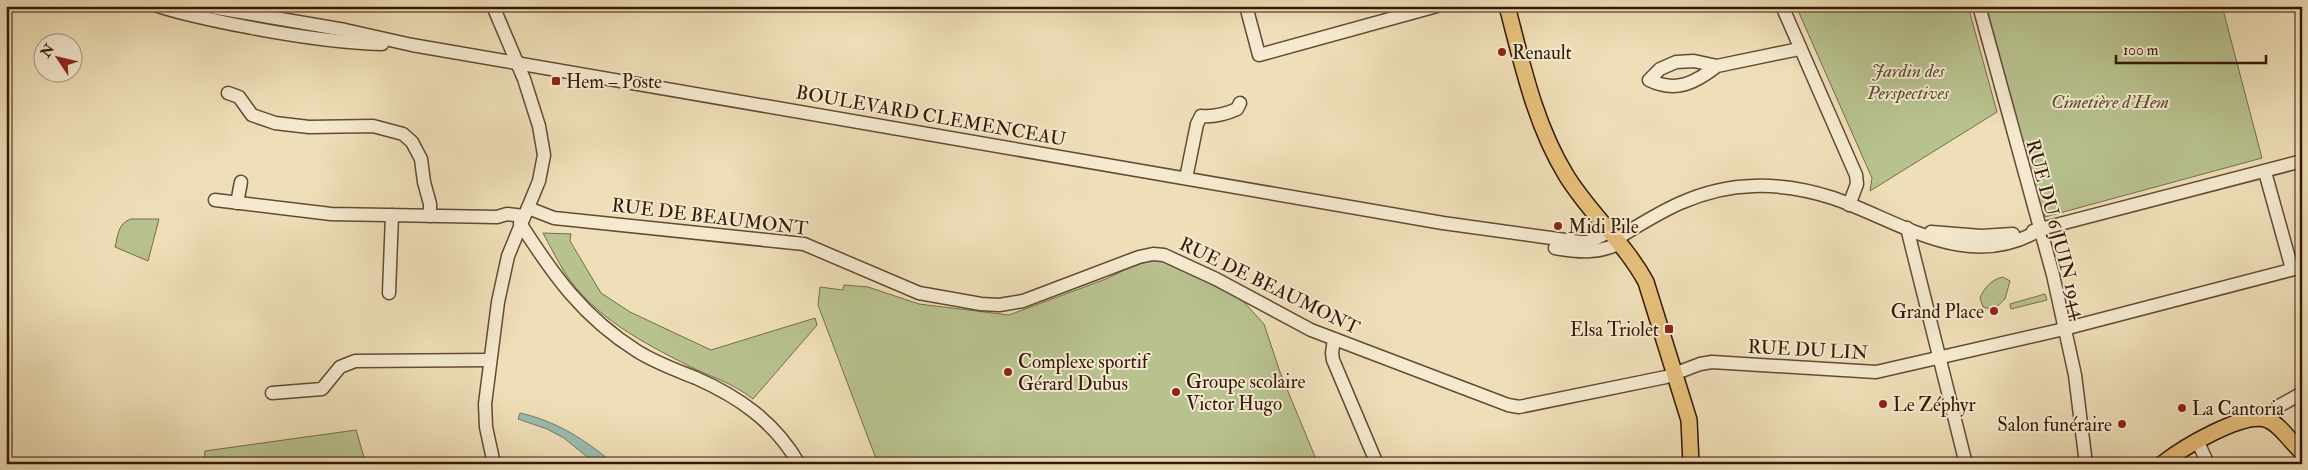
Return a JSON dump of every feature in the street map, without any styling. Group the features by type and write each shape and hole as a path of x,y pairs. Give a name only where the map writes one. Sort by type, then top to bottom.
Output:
{"main road":[{"path":"1506,6 1532,92 1549,140 1569,180 1646,282 1689,420 1690,464"},
{"path":"2162,464 2197,440 2242,422 2258,419 2267,420 2302,452"}],"street":[{"name":"BOULEVARD CLEMENCEAU","path":"158,6 223,22 328,40 412,45"},
{"name":"BOULEVARD CLEMENCEAU","path":"205,6 345,30 412,45 1443,222 1477,232 1574,251 1603,250 1614,239 1677,203 1706,192 1763,186 1792,188 1820,194 1937,241 1975,246 2009,242 2024,238 2041,229 2302,161"},
{"path":"493,6 518,63 539,126 544,148 542,174 522,220 503,277 490,360 485,413 487,434 494,464"},
{"path":"1246,6 1259,55 1437,6"},
{"path":"1782,6 1799,49 1856,175 1857,184 1849,205"},
{"name":"RUE DU 6 JUIN 1944","path":"1979,6 2041,229 2075,375 2086,464"},
{"path":"1717,66 1799,49"},
{"path":"228,93 239,97 252,115 275,123 309,128 373,126 403,134 416,147 422,159 424,182 430,204 430,216"},
{"path":"1186,178 1197,124 1201,116 1214,117 1226,114 1237,109 1240,102"},
{"path":"2265,172 2297,268"},
{"path":"238,203 241,182"},
{"name":"RUE DE BEAUMONT","path":"216,200 323,213 497,217 507,214 522,220 554,218 804,244 919,293 981,304 999,305 1023,301 1139,257 1158,254 1202,272 1304,327 1514,406 1676,374"},
{"path":"389,292 392,215"},
{"path":"522,220 556,279 591,315 616,337 646,357 720,389 752,409 776,432 799,464"},
{"path":"1907,228 1966,464"},
{"name":"RUE DU LIN","path":"1676,374 1700,364 1712,362 1876,372 2064,329 2297,268"},
{"path":"1334,339 1333,360 1377,464"},
{"path":"272,393 322,388 340,367 355,361 490,360"},
{"path":"2267,420 2279,406 2302,393"},
{"path":"2197,440 2208,464"}],"green space":[{"name":"Jardin des Perspectives","path":"1796,6 1968,6 1997,112 1870,191 1872,178"},
{"name":"Cimetière d'Hem","path":"1986,6 2222,6 2262,158 2045,217 2044,214 2041,214"},
{"path":"131,219 159,219 148,261 115,247 121,226"},
{"path":"543,233 571,234 570,241 601,293 630,312 711,350 815,318 817,325 753,399 729,384 654,348 605,316 590,303 565,273"},
{"name":"Complexe sportif Gérard Dubus","path":"1149,258 1158,258 1175,265 1242,300 1264,324 1280,372 1318,464 878,464 818,305 820,287 843,290 844,285 868,287 919,304 1009,315 1106,279"},
{"path":"2003,277 2010,281 2005,299 1993,310 1983,307 1980,298 1984,291 1989,284"},
{"path":"2045,294 2047,300 2011,309 2010,304"},
{"path":"356,430 366,464 204,464 205,451"}],"shaded area":[{"path":"520,413 546,421 570,432 614,464 596,464 564,438 547,429 518,419"}],"place":[{"name":"Renault","path":"1502,52"},
{"name":"Hem – Poste","path":"556,81"},
{"name":"Midi Pile","path":"1558,226"},
{"name":"Grand Place","path":"1994,311"},
{"name":"Elsa Triolet","path":"1669,329"},
{"name":"Complexe sportif Gérard Dubus","path":"1008,372"},
{"name":"Groupe scolaire Victor Hugo","path":"1176,392"},
{"name":"Le Zéphyr","path":"1883,404"},
{"name":"La Cantoria","path":"2182,408"},
{"name":"Salon funéraire","path":"2122,424"}]}
